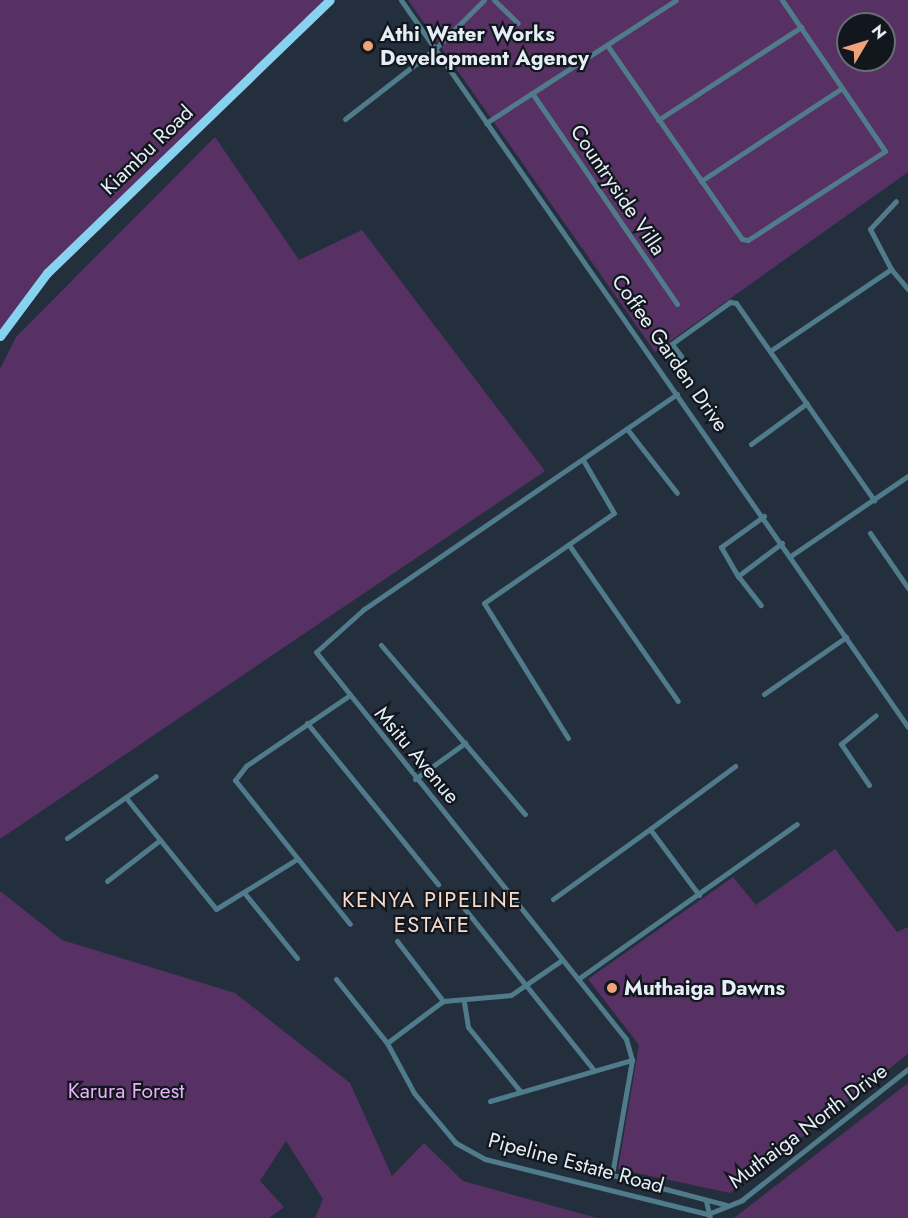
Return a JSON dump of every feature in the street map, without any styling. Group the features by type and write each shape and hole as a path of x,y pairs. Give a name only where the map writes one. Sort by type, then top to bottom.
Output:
{"highway":[{"name":"Kiambu Road","path":"0,336 47,273 330,0"}],"street":[{"name":"Coffee Garden Drive","path":"401,0 792,555 908,727"},
{"path":"345,119 435,50 484,0"},
{"path":"494,0 518,23"},
{"path":"486,123 676,0"},
{"path":"607,45 745,241 885,151 782,0"},
{"path":"658,120 801,27"},
{"path":"701,181 842,88"},
{"name":"Countryside Villa","path":"532,93 677,304"},
{"path":"896,201 870,229 892,269 908,289"},
{"path":"773,349 892,269"},
{"path":"672,344 736,303 773,349 874,500"},
{"name":"Msitu Avenue","path":"632,1060 627,1039 347,697 316,655 320,644 677,394"},
{"path":"752,444 807,403"},
{"path":"627,429 677,494"},
{"path":"568,738 484,602 569,545 615,510 583,460"},
{"path":"792,555 908,476"},
{"path":"761,605 738,576 721,547 764,516"},
{"path":"870,533 908,588"},
{"path":"738,576 782,543"},
{"path":"569,545 678,701"},
{"path":"764,694 846,637"},
{"path":"381,645 525,814"},
{"path":"347,697 246,766 236,780 350,924"},
{"path":"869,784 841,744 876,715"},
{"path":"307,723 438,884"},
{"path":"415,779 465,743"},
{"path":"554,899 735,766"},
{"path":"67,838 128,799 156,776"},
{"path":"128,799 211,906 226,907 297,859"},
{"path":"578,979 797,824"},
{"path":"650,829 699,895"},
{"path":"107,881 160,840"},
{"path":"246,895 297,958"},
{"path":"464,908 593,1069"},
{"path":"397,941 443,1001"},
{"path":"387,1043 443,1001 465,1002 511,995 562,960"},
{"name":"Pipeline Estate Road","path":"336,980 387,1043 414,1093 456,1143 485,1159 709,1216"},
{"path":"465,1002 468,1027 520,1091"},
{"path":"490,1101 593,1069 632,1060 612,1174 726,1205"},
{"name":"Muthaiga North Drive","path":"709,1216 775,1176 908,1070"},
{"path":"706,1201 709,1216"}],"green space":[{"path":"0,0 327,0 40,283 0,331"},
{"path":"408,0 908,0 908,172 655,352"},
{"path":"215,137 299,260 362,230 545,471 0,839 0,369 16,337"},
{"path":"835,849 897,932 908,927 908,1054 730,1193 618,1169 639,1045 588,979 733,877 756,905"},
{"name":"Karura Forest","path":"0,891 62,940 235,993 350,1083 392,1176 424,1143 463,1181 597,1218 315,1218 323,1199 286,1141 260,1181 284,1207 269,1218 0,1218"},
{"path":"908,1083 908,1218 734,1218 796,1170"}],"place":[{"name":"Athi Water Works Development Agency","path":"368,46"},
{"name":"Muthaiga Dawns","path":"612,988"}],"district":[{"name":"KENYA PIPELINE ESTATE","path":"432,912"}]}
